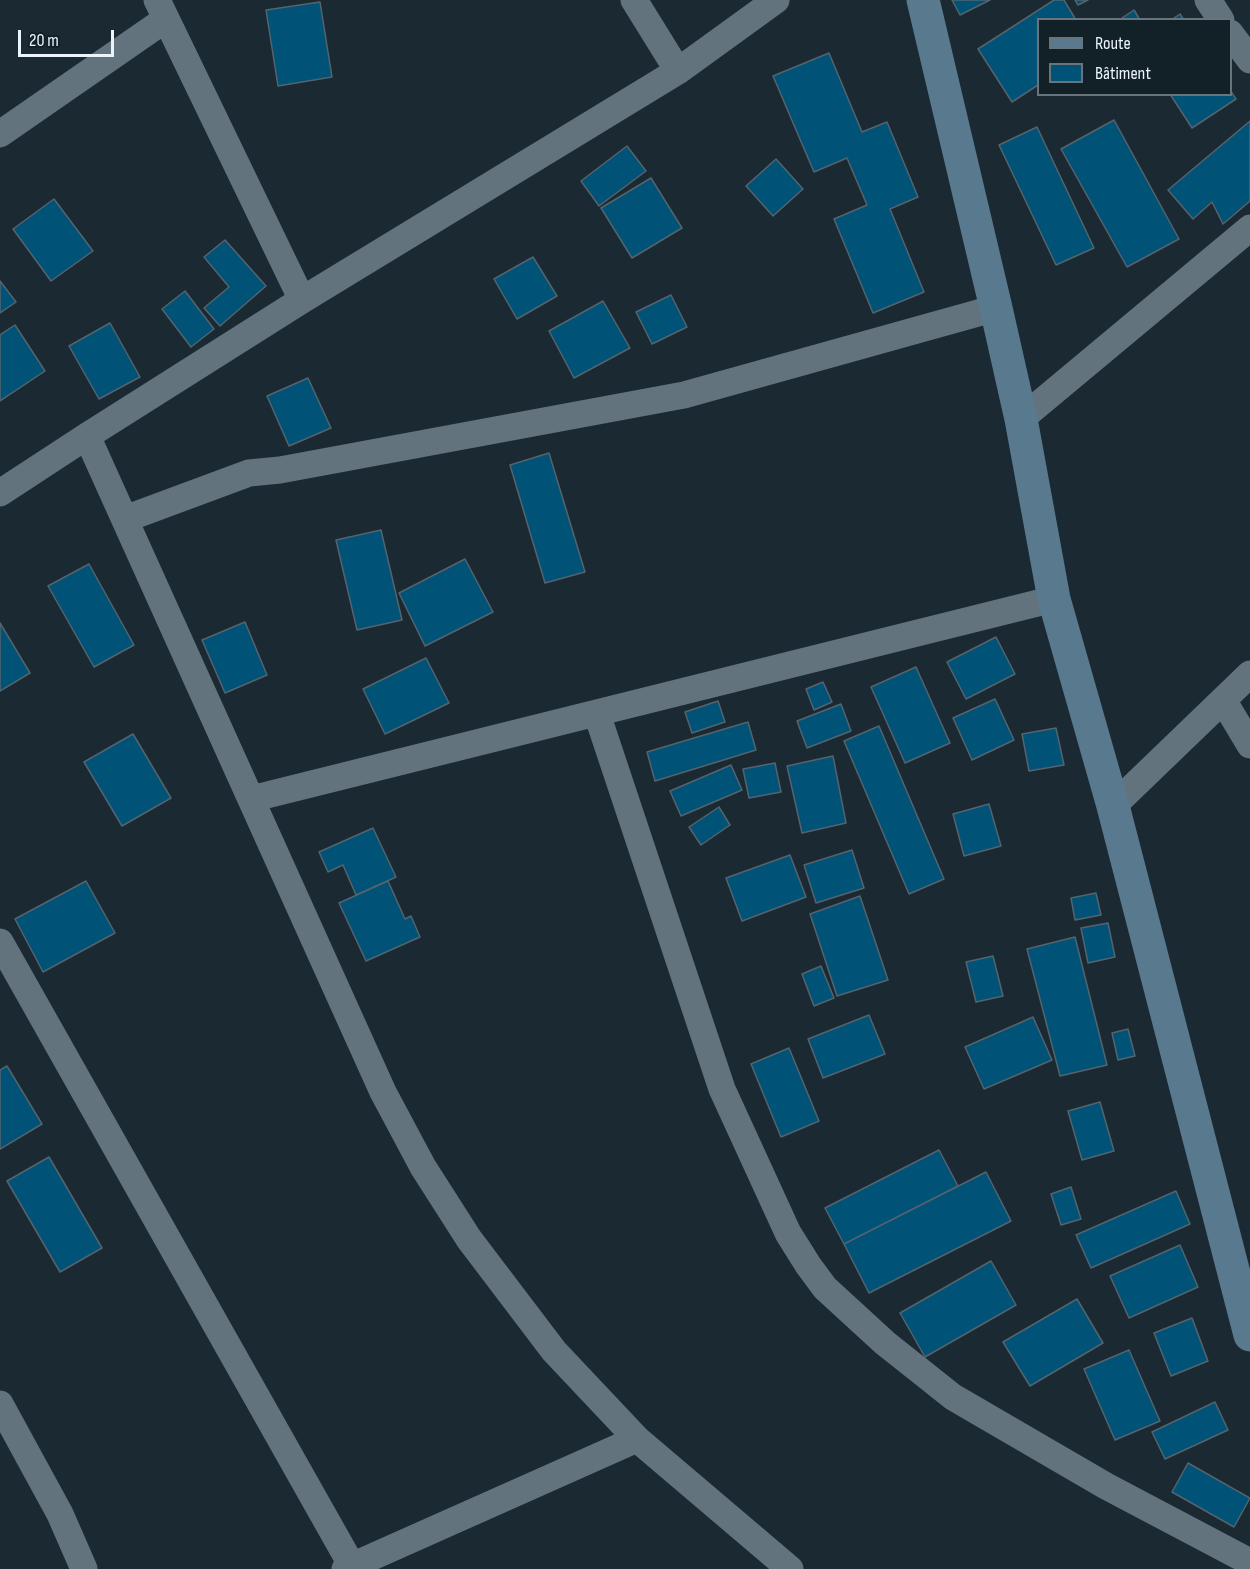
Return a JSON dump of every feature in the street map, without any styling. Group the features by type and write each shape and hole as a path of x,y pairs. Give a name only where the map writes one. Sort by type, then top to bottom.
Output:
{"street":[{"path":"634,0 678,71"},
{"path":"0,493 302,300 678,71 776,0"},
{"path":"923,0 1021,419 1054,599 1113,806 1250,1335"},
{"path":"1208,0 1220,18"},
{"path":"0,134 162,10 302,300"},
{"path":"1232,36 1250,60"},
{"path":"1021,419 1250,228"},
{"path":"125,519 249,473 280,470 684,395 996,308"},
{"path":"87,436 383,1092 423,1167 469,1239 554,1352 637,1439 790,1569"},
{"path":"251,799 1054,599"},
{"path":"1113,806 1250,674"},
{"path":"1222,700 1250,745"},
{"path":"597,714 722,1089 788,1233 825,1288 885,1343 953,1397 1106,1486 1250,1563"},
{"path":"0,942 348,1568 637,1439"},
{"path":"0,1404 60,1514 84,1569"}],"building":[{"path":"952,0 990,0 960,15"},
{"path":"1054,0 1064,0 1075,18 1037,18 1037,86 1012,102 978,49"},
{"path":"1075,0 1088,0 1078,5"},
{"path":"320,2 332,77 278,86 266,10"},
{"path":"1134,10 1139,18 1122,18"},
{"path":"829,53 862,132 887,122 918,197 890,209 924,292 873,313 834,219 867,205 847,158 814,172 773,76"},
{"path":"1232,93 1236,99 1192,128 1171,96 1232,96"},
{"path":"1114,120 1179,239 1127,267 1061,149"},
{"path":"1250,121 1250,201 1223,224 1212,202 1193,219 1168,190"},
{"path":"1037,127 1094,248 1056,265 999,145"},
{"path":"627,146 646,171 599,206 581,181"},
{"path":"776,159 803,189 773,216 746,186"},
{"path":"651,178 682,228 632,258 601,208"},
{"path":"54,199 93,251 51,281 13,229"},
{"path":"225,240 266,286 220,326 204,308 229,287 204,257"},
{"path":"533,257 557,296 517,319 494,279"},
{"path":"0,281 16,302 0,313"},
{"path":"185,291 214,329 191,347 162,309"},
{"path":"671,295 687,327 652,344 636,312"},
{"path":"603,301 630,348 574,378 549,331"},
{"path":"110,323 140,377 99,399 69,346"},
{"path":"15,325 45,371 0,401 0,335"},
{"path":"308,378 331,428 289,446 267,396"},
{"path":"549,453 585,572 545,583 510,465"},
{"path":"381,530 402,620 357,630 336,540"},
{"path":"465,559 493,612 425,646 399,593"},
{"path":"89,564 134,645 94,667 48,586"},
{"path":"245,622 267,675 225,693 202,640"},
{"path":"0,623 30,673 0,691"},
{"path":"996,637 1015,674 966,699 947,662"},
{"path":"426,658 449,703 385,734 363,689"},
{"path":"916,667 950,743 905,763 871,687"},
{"path":"823,682 832,702 814,710 806,689"},
{"path":"995,699 1014,740 972,760 953,718"},
{"path":"718,701 725,722 692,733 685,712"},
{"path":"841,704 851,731 807,748 797,721"},
{"path":"748,722 756,750 655,781 647,752"},
{"path":"879,726 944,879 909,894 844,741"},
{"path":"1056,728 1064,765 1029,771 1022,734"},
{"path":"133,734 171,798 122,826 84,762"},
{"path":"833,756 846,823 802,833 787,766"},
{"path":"775,763 781,792 749,798 743,769"},
{"path":"731,765 742,790 681,816 670,791"},
{"path":"989,804 1001,846 964,856 953,814"},
{"path":"719,807 730,825 701,845 689,827"},
{"path":"373,828 396,877 356,895 343,865 328,872 319,852"},
{"path":"852,850 864,888 816,903 804,865"},
{"path":"790,855 806,897 742,921 726,878"},
{"path":"86,881 115,933 43,972 15,919"},
{"path":"388,881 405,919 411,916 420,937 366,961 339,903"},
{"path":"1096,893 1101,915 1075,920 1071,898"},
{"path":"860,896 888,980 837,996 810,914"},
{"path":"1108,923 1115,957 1088,963 1081,928"},
{"path":"1075,937 1107,1065 1060,1076 1027,949"},
{"path":"993,956 1003,996 976,1002 966,962"},
{"path":"821,966 834,998 814,1006 802,974"},
{"path":"869,1015 885,1054 823,1078 808,1039"},
{"path":"1033,1017 1052,1060 984,1089 965,1047"},
{"path":"1128,1029 1135,1056 1118,1060 1112,1033"},
{"path":"789,1048 819,1121 781,1137 751,1064"},
{"path":"7,1066 42,1124 0,1149 0,1070"},
{"path":"1100,1102 1114,1151 1082,1160 1068,1111"},
{"path":"939,1150 958,1186 844,1244 825,1208"},
{"path":"49,1157 102,1248 60,1272 7,1181"},
{"path":"986,1172 1011,1221 869,1293 844,1244"},
{"path":"1071,1187 1081,1219 1061,1225 1051,1194"},
{"path":"1176,1191 1190,1224 1091,1268 1076,1235"},
{"path":"1180,1245 1198,1287 1129,1318 1110,1276"},
{"path":"991,1261 1016,1305 925,1357 900,1313"},
{"path":"1077,1299 1103,1343 1030,1386 1003,1342"},
{"path":"1192,1318 1208,1361 1171,1376 1154,1333"},
{"path":"1129,1350 1160,1421 1115,1440 1084,1369"},
{"path":"1215,1402 1228,1430 1165,1459 1152,1432"},
{"path":"1188,1463 1250,1498 1234,1527 1172,1492"}]}
